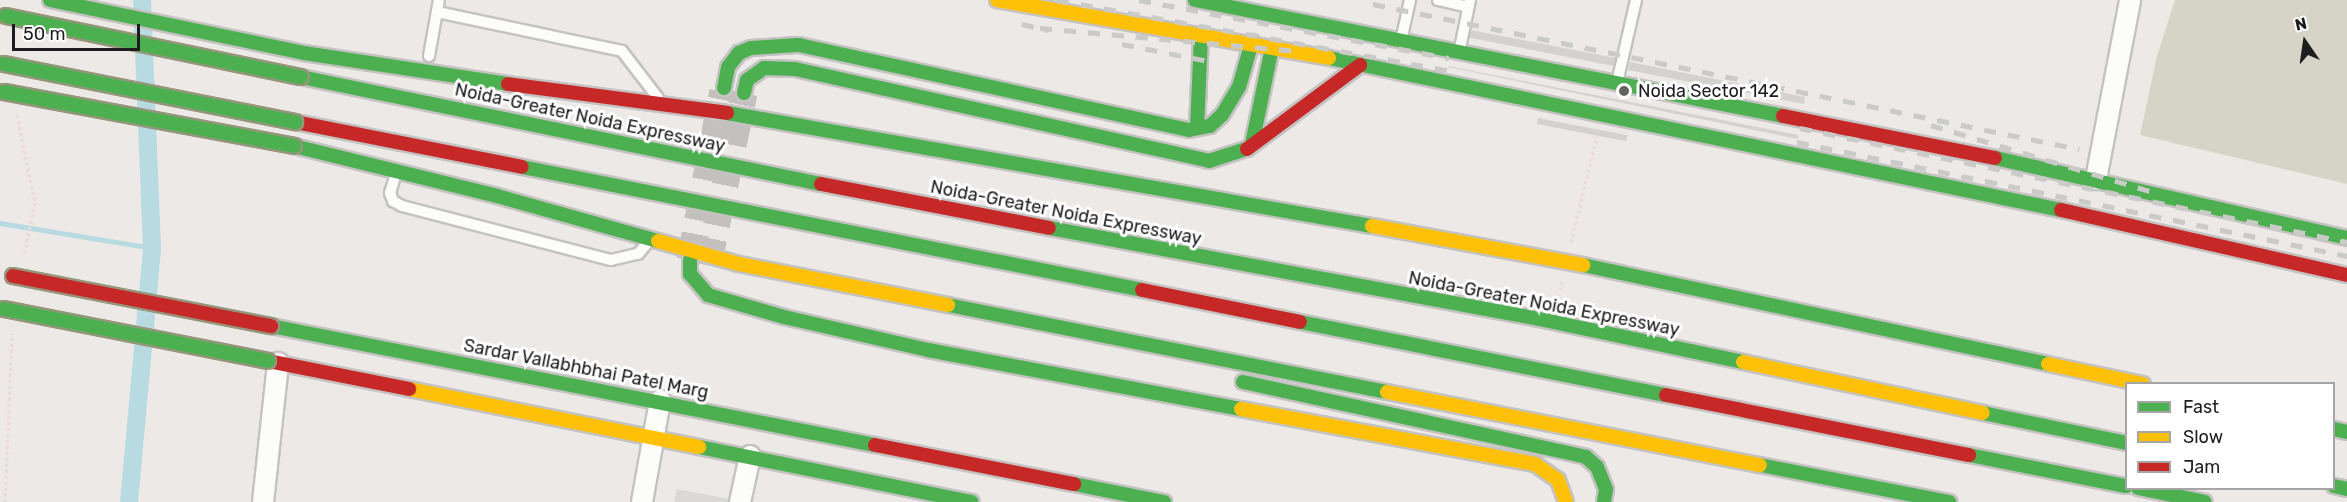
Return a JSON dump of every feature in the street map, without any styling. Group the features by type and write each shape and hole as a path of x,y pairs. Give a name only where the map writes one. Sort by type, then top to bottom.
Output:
{"main road":[{"path":"50,0 304,53 428,74 660,102 1567,261 2134,382"},
{"path":"997,0 1058,6 1252,42 2060,210 2347,275"},
{"path":"1195,0 2096,179 2346,237"},
{"name":"Noida-Greater Noida Expressway","path":"3,16 869,194 1539,319 2125,443"},
{"path":"1197,128 1201,34"},
{"path":"724,88 728,67 739,53 751,48 799,45 1098,113 1197,128 1210,126 1222,115 1239,87 1252,42"},
{"path":"1252,144 1272,47"},
{"path":"2,64 2125,486"},
{"path":"744,93 747,80 764,68 795,69 1209,161 1242,152 1360,65"},
{"path":"2,91 294,146 497,196 696,254 865,291 1949,502"},
{"path":"690,260 690,274 708,295 784,317 928,350 1384,438 1535,464 1558,480 1566,502"},
{"path":"708,265 715,273 877,307"},
{"name":"Sardar Vallabhbhai Patel Marg","path":"12,272 271,326 1164,502"},
{"path":"2,309 654,436 971,502"},
{"path":"1223,378 1586,457 1597,467 1605,495 1616,502"},
{"path":"2143,490 2205,502"}],"street":[{"path":"2096,179 2130,0"},
{"path":"263,502 273,362"},
{"path":"642,502 660,401"},
{"path":"740,502 750,456"}],"lane":[{"path":"429,56 439,0"},
{"path":"1401,41 1410,0"},
{"path":"1438,0 1469,3 1459,53"},
{"path":"1617,83 1636,0"},
{"path":"437,12 622,51 660,102"},
{"path":"394,180 390,193 393,201 402,206 611,260 638,254 650,240"}],"path":[{"path":"1560,290 1597,136"},
{"path":"12,272 25,244 35,202"},
{"path":"5,502 14,321"}],"shaded area":[{"path":"2175,0 2347,0 2347,184 2140,135 2157,56"},
{"path":"677,489 746,502 674,502"}],"building":[{"path":"1471,30 1615,58 1614,66 1469,38"},
{"path":"1630,62 1805,97 1804,104 1628,70"},
{"path":"1448,67 1798,135 1798,139"},
{"path":"1538,118 1627,135 1626,141 1537,124"}],"waterway":[{"path":"129,502 152,248 142,0"},
{"path":"0,223 152,248"}],"tunnel":[{"path":"690,260 723,91"},
{"path":"708,265 744,93"}],"railway":[{"path":"1057,0 1447,70"},
{"path":"1139,0 1449,58"},
{"path":"1373,4 2079,149"},
{"path":"1022,24 1048,30"},
{"path":"1040,28 1300,51"},
{"path":"1122,44 1214,62"},
{"path":"1931,125 2156,193"},
{"path":"1800,128 2347,242"},
{"path":"1797,142 2347,256"}],"traffic: fast":[{"path":"50,0 304,53 508,84"},
{"path":"1195,0 1783,116"},
{"path":"6,16 301,77"},
{"path":"1197,128 1201,35"},
{"path":"724,88 728,67 739,53 751,48 799,45 1189,130 1210,126 1222,115 1239,87 1252,42"},
{"path":"1252,144 1272,47"},
{"path":"1329,58 2061,210"},
{"path":"4,64 295,122"},
{"path":"744,93 747,80 764,68 795,69 1209,161 1247,149"},
{"path":"301,77 821,184"},
{"path":"4,92 294,146"},
{"path":"727,113 1372,226"},
{"path":"294,146 497,196 658,241"},
{"path":"1995,158 2347,238"},
{"path":"522,167 1142,290"},
{"path":"1049,228 1539,319 1743,362"},
{"path":"690,260 690,274 708,295 784,317 928,350 1241,409"},
{"path":"1583,265 2048,364"},
{"path":"948,305 1387,392"},
{"path":"4,309 268,361"},
{"path":"1300,322 1666,395"},
{"path":"271,326 875,445"},
{"path":"1243,382 1586,457 1597,467 1606,489 1604,502"},
{"path":"1983,413 2125,443"},
{"path":"2335,429 2347,432"},
{"path":"699,447 971,502"},
{"path":"1969,455 2125,486"},
{"path":"1760,465 1949,502"},
{"path":"1074,484 1164,502"},
{"path":"2335,486 2347,489"},
{"path":"2148,490 2205,502"}],"traffic: slow":[{"path":"997,0 1329,58"},
{"path":"1372,226 1583,265"},
{"path":"658,241 739,264 948,305"},
{"path":"1743,362 1983,413"},
{"path":"2048,364 2134,382"},
{"path":"409,389 699,447"},
{"path":"1387,392 1760,465"},
{"path":"1241,409 1535,464 1558,480 1566,502"}],"traffic: jam":[{"path":"1247,149 1360,65"},
{"path":"508,84 727,113"},
{"path":"1783,116 1995,158"},
{"path":"295,122 522,167"},
{"path":"821,184 1049,228"},
{"path":"2061,210 2347,275"},
{"path":"13,276 271,326"},
{"path":"1142,290 1300,322"},
{"path":"268,361 409,389"},
{"path":"1666,395 1969,455"},
{"path":"875,445 1074,484"}],"place":[{"name":"Noida Sector 142","path":"1624,91"}]}
